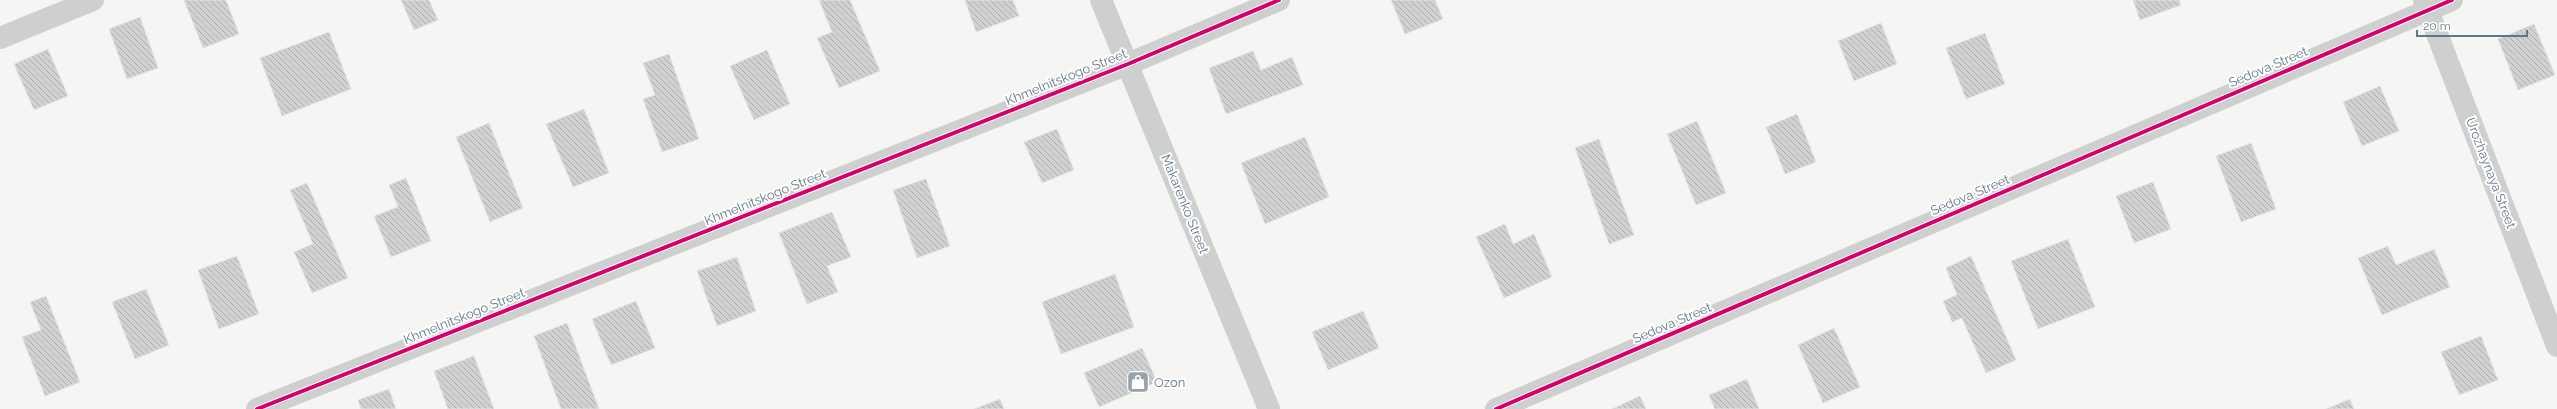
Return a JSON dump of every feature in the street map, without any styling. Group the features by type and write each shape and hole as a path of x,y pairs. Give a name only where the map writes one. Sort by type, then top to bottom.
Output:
{"street":[{"path":"0,38 93,0"},
{"name":"Makarenko Street","path":"1101,0 1269,409"},
{"name":"Khmelnitskogo Street","path":"257,409 1128,64 1279,0"},
{"name":"Sedova Street","path":"1496,409 2426,5 2452,0"},
{"name":"Urozhaynaya Street","path":"2426,5 2557,346"}],"building":[{"path":"184,0 226,0 239,34 203,48"},
{"path":"401,0 429,0 438,20 414,30"},
{"path":"819,0 850,0 880,71 839,88 817,38 832,32"},
{"path":"965,0 1013,0 1019,16 976,32"},
{"path":"1391,0 1435,0 1443,19 1405,34"},
{"path":"2133,0 2179,0 2181,5 2140,20"},
{"path":"140,17 158,68 127,79 109,29"},
{"path":"1881,23 1897,64 1854,81 1838,41"},
{"path":"2534,24 2555,75 2518,90 2498,39"},
{"path":"329,32 351,89 282,116 260,58"},
{"path":"1985,33 2005,84 1966,99 1946,48"},
{"path":"48,49 68,96 34,110 14,64"},
{"path":"767,50 790,104 754,120 730,66"},
{"path":"1253,51 1261,70 1292,57 1303,85 1226,114 1209,68"},
{"path":"669,54 699,139 662,152 643,99 655,95 643,63"},
{"path":"2380,86 2399,131 2362,146 2343,102"},
{"path":"584,109 609,173 573,187 546,124"},
{"path":"1797,114 1816,162 1785,174 1766,127"},
{"path":"1697,121 1726,193 1696,205 1667,134"},
{"path":"489,123 523,208 490,222 456,137"},
{"path":"1057,129 1074,170 1042,183 1024,142"},
{"path":"1305,137 1329,197 1265,224 1241,163"},
{"path":"1599,139 1634,235 1609,244 1575,148"},
{"path":"2251,143 2276,209 2241,222 2216,156"},
{"path":"406,178 431,241 391,257 374,216 398,207 389,185"},
{"path":"926,179 950,246 917,258 893,190"},
{"path":"2153,182 2171,229 2134,243 2116,196"},
{"path":"307,183 348,278 312,293 294,252 313,244 290,190"},
{"path":"832,212 851,257 827,266 838,292 807,304 779,233"},
{"path":"1505,224 1513,244 1534,234 1552,277 1504,298 1476,237"},
{"path":"2068,239 2095,307 2038,329 2011,261"},
{"path":"2388,246 2396,265 2434,249 2450,287 2382,315 2358,258"},
{"path":"237,256 259,314 219,329 198,270"},
{"path":"1971,256 2016,360 1986,373 1962,318 1952,322 1943,301 1957,295 1946,268"},
{"path":"737,257 756,311 717,326 697,271"},
{"path":"1115,274 1134,327 1061,354 1042,302"},
{"path":"146,289 169,345 135,359 112,302"},
{"path":"46,296 80,382 45,396 22,337 41,330 30,302"},
{"path":"636,301 655,348 611,365 592,319"},
{"path":"1363,311 1379,348 1328,370 1312,332"},
{"path":"567,323 599,409 561,409 534,336"},
{"path":"1834,328 1860,387 1823,403 1798,345"},
{"path":"2481,336 2498,380 2459,395 2441,352"},
{"path":"1142,348 1157,382 1099,407 1084,373"},
{"path":"474,356 494,409 448,409 434,371"},
{"path":"1747,379 1759,409 1715,409 1709,395"},
{"path":"389,389 396,409 361,409 358,400"},
{"path":"1640,396 1646,409 1612,409"},
{"path":"1000,399 1004,409 974,409"},
{"path":"2350,399 2354,409 2326,409"}],"cycle path":[{"path":"257,409 1128,64 1279,0"},
{"path":"1496,409 2452,0"}],"place":[{"name":"Ozon","path":"1138,382"}]}
